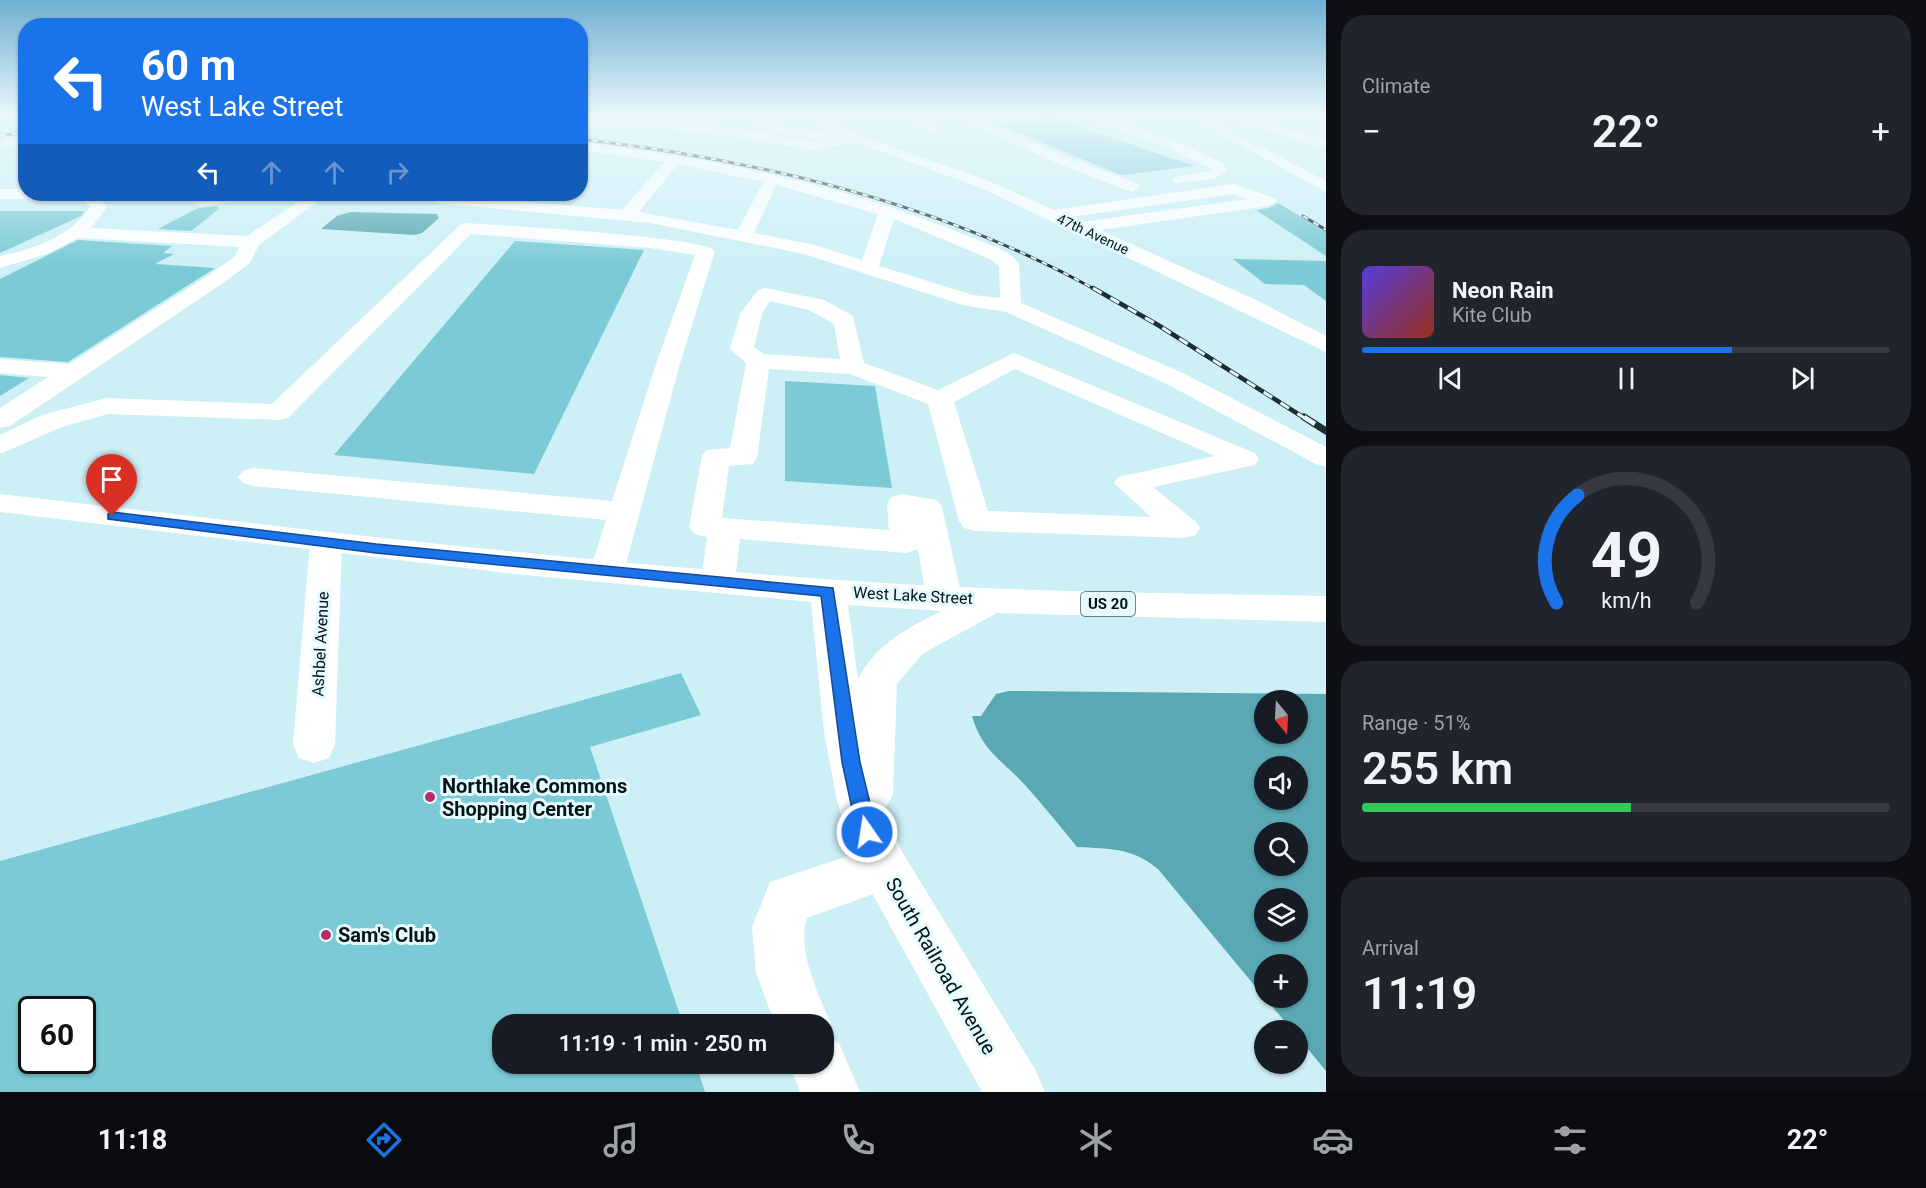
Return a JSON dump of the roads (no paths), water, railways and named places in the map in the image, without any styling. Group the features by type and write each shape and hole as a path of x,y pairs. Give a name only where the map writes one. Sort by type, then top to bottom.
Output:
{"main road":[{"path":"627,215 669,166"},
{"path":"711,166 772,178 888,211 957,236 997,255 1009,264 1011,306"},
{"name":"47th Avenue","path":"942,166 1276,319 1326,345"},
{"path":"1027,204 1138,186 1079,166"},
{"path":"1167,182 1214,176 1220,171 1218,166"},
{"path":"1289,166 1323,184"},
{"path":"744,236 772,178"},
{"path":"1052,215 1234,189 1269,201 1079,228"},
{"path":"0,194 18,194"},
{"path":"94,201 99,207"},
{"path":"0,420 243,259 251,242 312,201"},
{"path":"538,201 627,215 808,249 970,301 1011,306 1174,378 1326,458"},
{"path":"0,207 99,207"},
{"path":"0,262 20,258 76,232 94,220 99,207"},
{"path":"869,268 888,211"},
{"path":"0,446 52,421 107,406 279,412 467,228 650,243 706,250 667,367 607,571"},
{"path":"76,232 251,242"},
{"path":"853,367 845,321 816,306 765,294 751,314 742,349 758,362 853,367 940,399 1014,360 1245,459 1130,483 1184,528 975,520 940,399"},
{"path":"1276,319 1326,320"},
{"path":"758,362 743,458 716,456 705,526 906,542 902,504 926,507 944,597"},
{"path":"0,366 74,372"},
{"path":"254,477 624,512"},
{"name":"West Lake Street","path":"0,503 326,543 828,591 994,600 1326,609"},
{"path":"718,581 725,528"},
{"name":"Ashbel Avenue","path":"314,745 326,543"},
{"name":"South Railroad Avenue","path":"828,591 851,762 876,850 1015,1092"},
{"path":"799,1014 783,973 778,927 788,900 876,850 877,680 909,644 994,600"},
{"path":"822,1074 830,1092"}],"water":[{"path":"350,212 437,214 439,218 422,233 414,235 321,229 337,216"},
{"path":"1009,691 1254,693 1254,744 1308,744 1308,694 1326,694 1326,1071 1308,1049 1308,1020 1284,1020 1273,1008 1308,1008 1308,954 1254,954 1254,985 1158,869 1139,857 1120,850 1077,847 1017,776 987,747 972,716 981,716 996,694"}],"railway":[{"path":"747,166 846,189 910,209 973,232 1036,259 1096,290"},
{"path":"1303,216 1326,230"},
{"path":"1093,288 1158,325 1306,419"},
{"path":"1304,417 1326,431"}],"place":[{"name":"Northlake Commons Shopping Center","path":"430,797"},
{"name":"Sam's Club","path":"326,935"}]}
